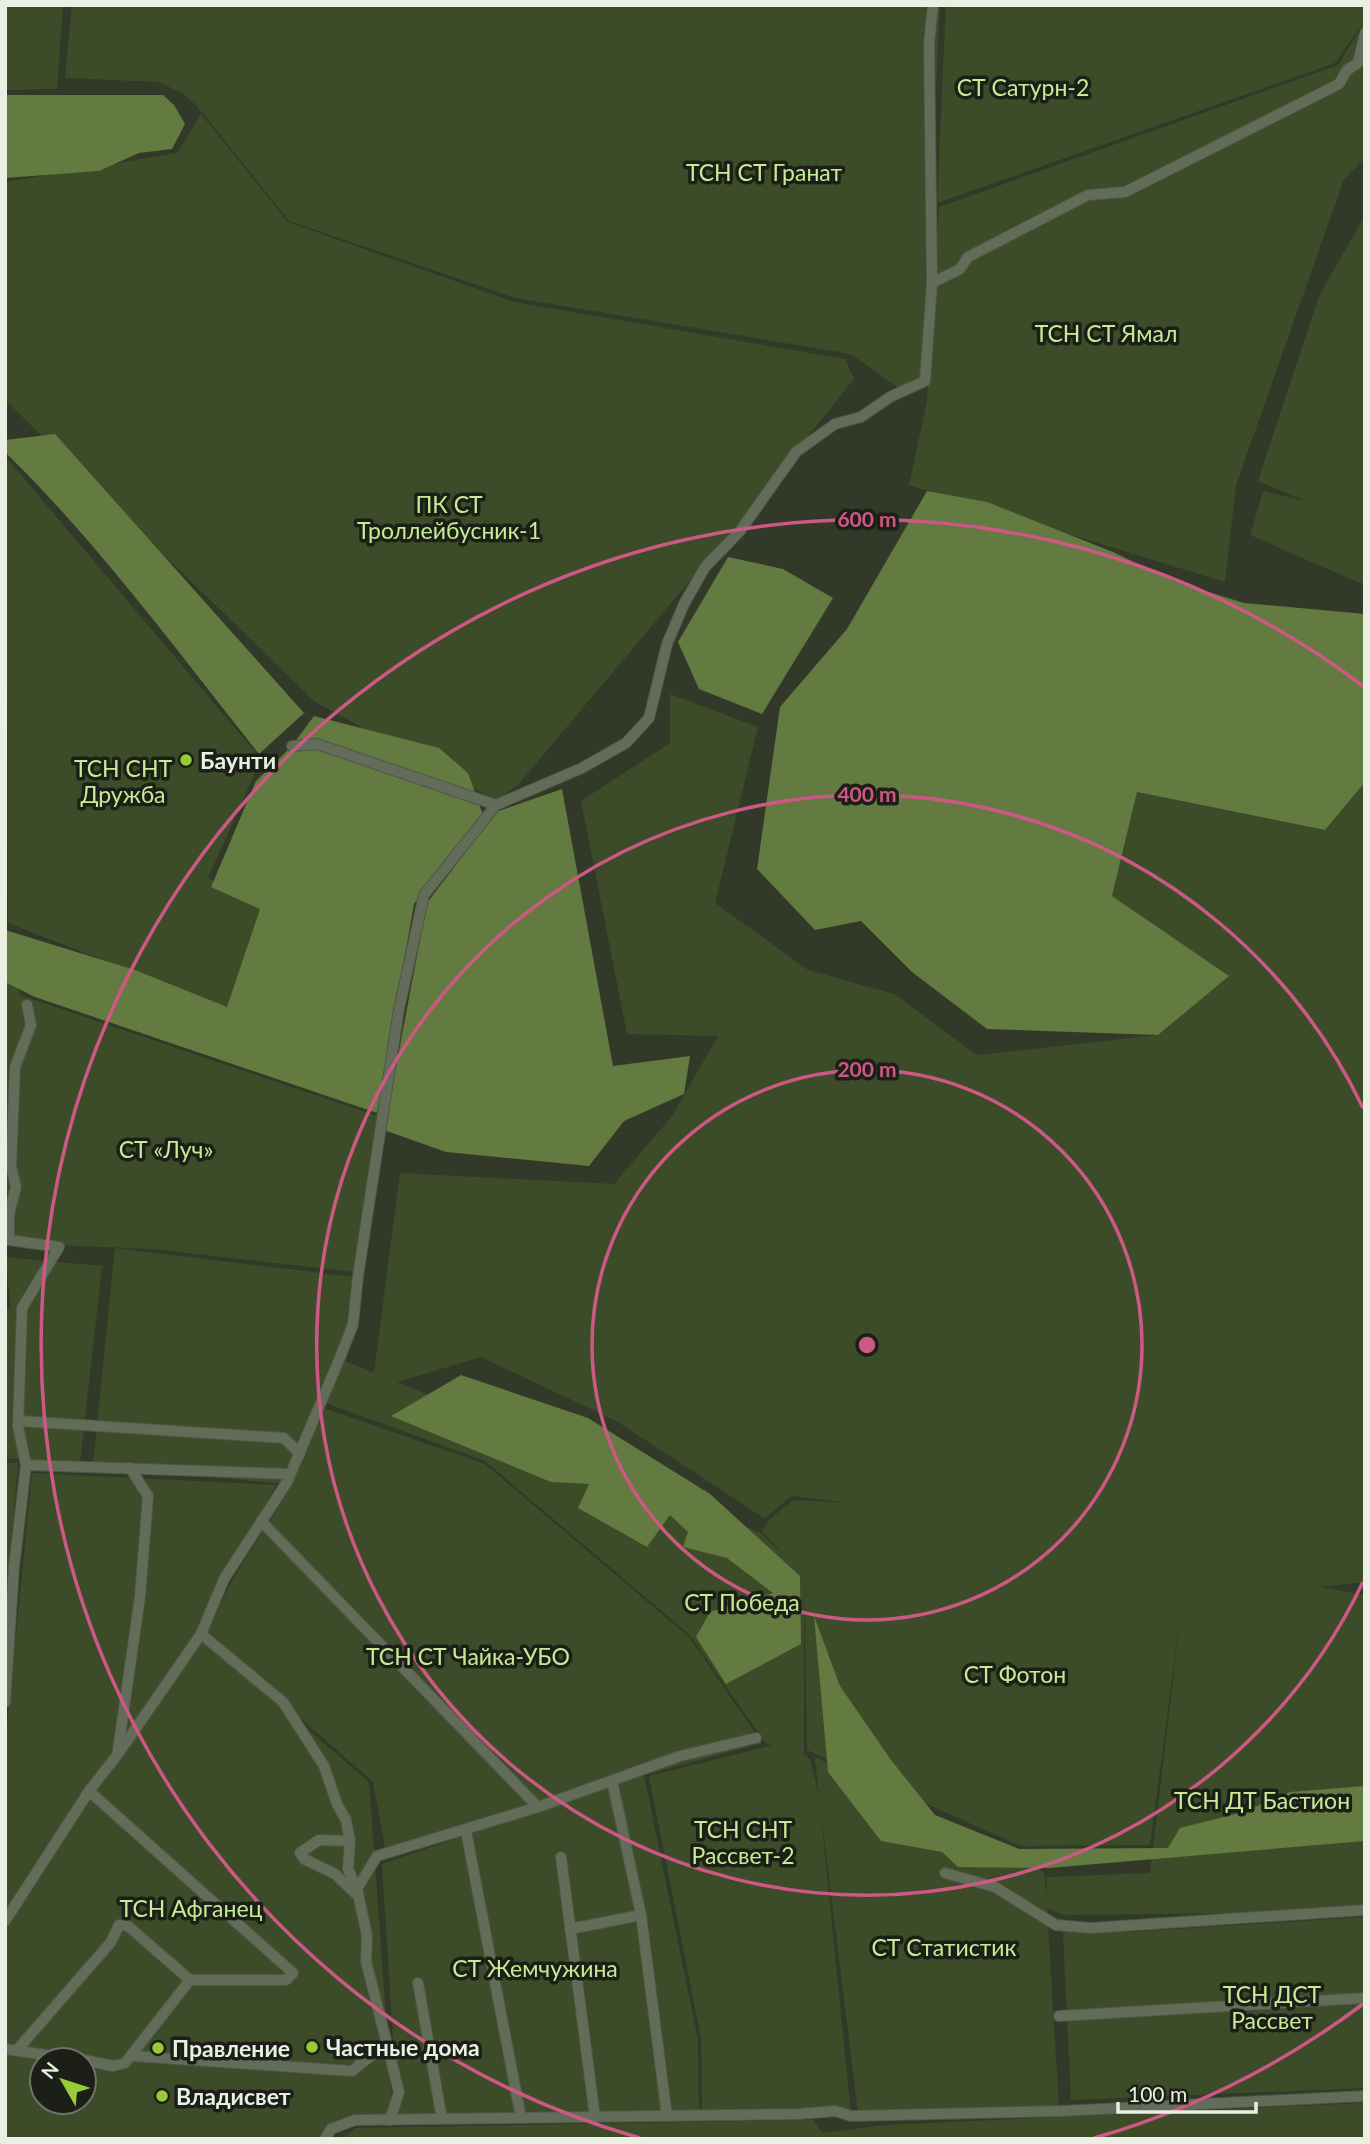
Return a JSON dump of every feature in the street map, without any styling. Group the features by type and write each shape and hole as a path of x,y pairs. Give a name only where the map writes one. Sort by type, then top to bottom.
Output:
{"street":[{"path":"5,1921 89,1791 118,1754 201,1634 225,1579 300,1454 353,1324 399,1009 424,895 496,805 582,768 626,743 649,718 667,644 684,604 705,567 740,531 796,452 835,424 862,417 890,397 925,382 932,284 929,44 933,5"},
{"path":"932,284 960,269 968,257 1088,195 1125,192 1339,84 1347,70 1358,63 1365,33"},
{"path":"292,747 317,744 496,805"},
{"path":"5,1702 14,1567 26,1465 20,1422 22,1308 59,1247 9,1240 9,1214 16,1187 11,1167 15,1067 31,1025 27,1006"},
{"path":"20,1422 284,1438 300,1454"},
{"path":"26,1465 290,1474"},
{"path":"118,1754 140,1597 148,1496 130,1468"},
{"path":"261,1521 538,1807"},
{"path":"201,1634 283,1702 324,1766 346,1820 350,1841 348,1869 358,1893 367,1936 366,1961 399,2092 390,2120"},
{"path":"358,1893 377,1856 466,1831 680,1756 756,1738"},
{"path":"612,1781 641,1915 667,2116"},
{"path":"17,2050 111,1942 119,1926 128,1926 190,1980 286,1980 293,1973 89,1791"},
{"path":"466,1831 522,2118"},
{"path":"350,1841 318,1840 300,1853 304,1859 335,1874 358,1893"},
{"path":"561,1857 595,2117"},
{"path":"945,1873 995,1888 1056,1925 1091,1928 1365,1910"},
{"path":"570,1929 641,1915"},
{"path":"98,2063 113,2066 125,2063 133,2056 190,1980"},
{"path":"418,1983 442,2119"},
{"path":"1059,2016 1365,1997"},
{"path":"5,2049 28,2052"},
{"path":"133,2056 352,2071 373,2054 389,2051"},
{"path":"325,2139 331,2129 355,2120 835,2111 850,2116 1062,2111 1365,2096"}],"green space":[{"path":"5,5 63,5 57,89 5,90"},
{"name":"ТСН СТ Гранат","path":"72,5 940,5 922,380 900,389 851,354 515,298 289,221 197,106 182,93 159,82 65,78"},
{"name":"СТ Сатурн-2","path":"946,5 1365,5 1365,26 1358,30 1335,63 937,203"},
{"name":"ТСН СТ Ямал","path":"1365,30 1365,158 1344,179 1236,485 1225,582 909,485 927,401 939,207 1338,65 1357,34"},
{"path":"5,95 163,95 174,105 185,124 172,149 139,153 99,171 5,178"},
{"name":"ПК СТ Троллейбусник-1","path":"201,114 288,222 514,302 845,359 854,379 735,527 518,785 496,800 315,702 5,400 5,182 177,153"},
{"path":"1365,215 1365,583 1360,583 1250,535 1263,491 1305,501 1258,481 1319,296"},
{"path":"55,434 304,713 259,754 105,561 40,487 5,452 5,440"},
{"name":"ТСН СНТ Дружба","path":"6,457 261,759 208,878 266,905 232,1010 8,923"},
{"path":"927,491 987,502 1113,552 1176,582 1244,603 1365,614 1365,782 1325,830 1137,792 1112,896 1229,976 1158,1035 987,1029 912,972 861,921 815,930 757,869 780,707 847,629"},
{"path":"728,557 783,569 833,598 762,714 699,689 678,642"},
{"path":"670,694 758,727 715,903 808,970 894,994 977,1055 1158,1035 1228,976 1112,896 1137,792 1324,830 1365,782 1365,1582 1320,1587 1365,1595 1365,1904 1235,1913 1064,1915 1047,1908 1059,2107 858,2112 820,1805 851,2114 702,2113 701,2038 649,1776 773,1745 766,1744 690,1635 485,1461 326,1403 324,1408 485,1464 690,1638 762,1743 644,1775 698,2040 699,2112 398,2116 382,1864 609,1786 387,1858 373,1782 206,1635 231,1582 292,1485 93,1464 115,1248 362,1278 358,1328 335,1384 345,1361 374,1373 400,1173 614,1184 672,1116 718,1036 627,1034 581,801 670,743","holes":["481,1357 618,1422 765,1519 791,1496 849,1503 794,1500 770,1519 762,1531 789,1560 761,1533 397,1382","804,1575 807,1750 1020,1846 1150,1845 1182,1604 1150,1873 1047,1877 1046,1897 1044,1872 815,1757 819,1796 810,1759 804,1755"]},
{"path":"314,716 439,748 468,773 483,815 414,904 377,1113 35,997 5,982 5,930 135,970 227,1007 260,909 211,887 256,781 292,746"},
{"path":"562,789 613,1066 690,1056 684,1094 624,1121 589,1166 446,1152 384,1130 427,903 496,812"},
{"name":"СТ «Луч»","path":"5,931 20,995 380,1117 354,1272 153,1249 5,1243"},
{"path":"5,1257 102,1266 80,1463 5,1458 5,1310 11,1308"},
{"path":"461,1375 588,1418 710,1494 800,1576 801,1644 726,1684 696,1637 710,1612 773,1593 727,1558 683,1547 688,1532 670,1515 647,1547 578,1508 589,1484 551,1482 391,1416"},
{"path":"5,1463 18,1463 5,1622"},
{"name":"ТСН Афганец","path":"32,1473 276,1485 196,1633 369,1782 392,2099 388,2115 349,2117 333,2124 320,2139 5,2139 5,1745"},
{"path":"814,1616 840,1686 891,1760 935,1815 1019,1849 1168,1848 1180,1828 1243,1812 1290,1792 1365,1786 1365,1841 1049,1868 958,1867 942,1852 881,1841 828,1772"},
{"name":"ТСН ДСТ Рассвет","path":"1365,1917 1365,2088 1071,2100 1063,1932 1131,1932"},
{"path":"1365,2103 1365,2139 343,2139 355,2128 813,2120 822,2133 886,2125"}],"place":[{"name":"Баунти","path":"186,760"},
{"name":"Частные дома","path":"312,2047"},
{"name":"Правление","path":"158,2048"},
{"name":"Владисвет","path":"162,2096"}],"park label":[{"name":"СТ Победа","path":"742,1602"},
{"name":"ТСН СТ Чайка-УБО","path":"468,1656"},
{"name":"СТ Фотон","path":"1015,1674"},
{"name":"ТСН ДТ Бастион","path":"1262,1800"},
{"name":"ТСН СНТ Рассвет-2","path":"743,1842"},
{"name":"СТ Статистик","path":"944,1947"},
{"name":"СТ Жемчужина","path":"535,1968"}]}
